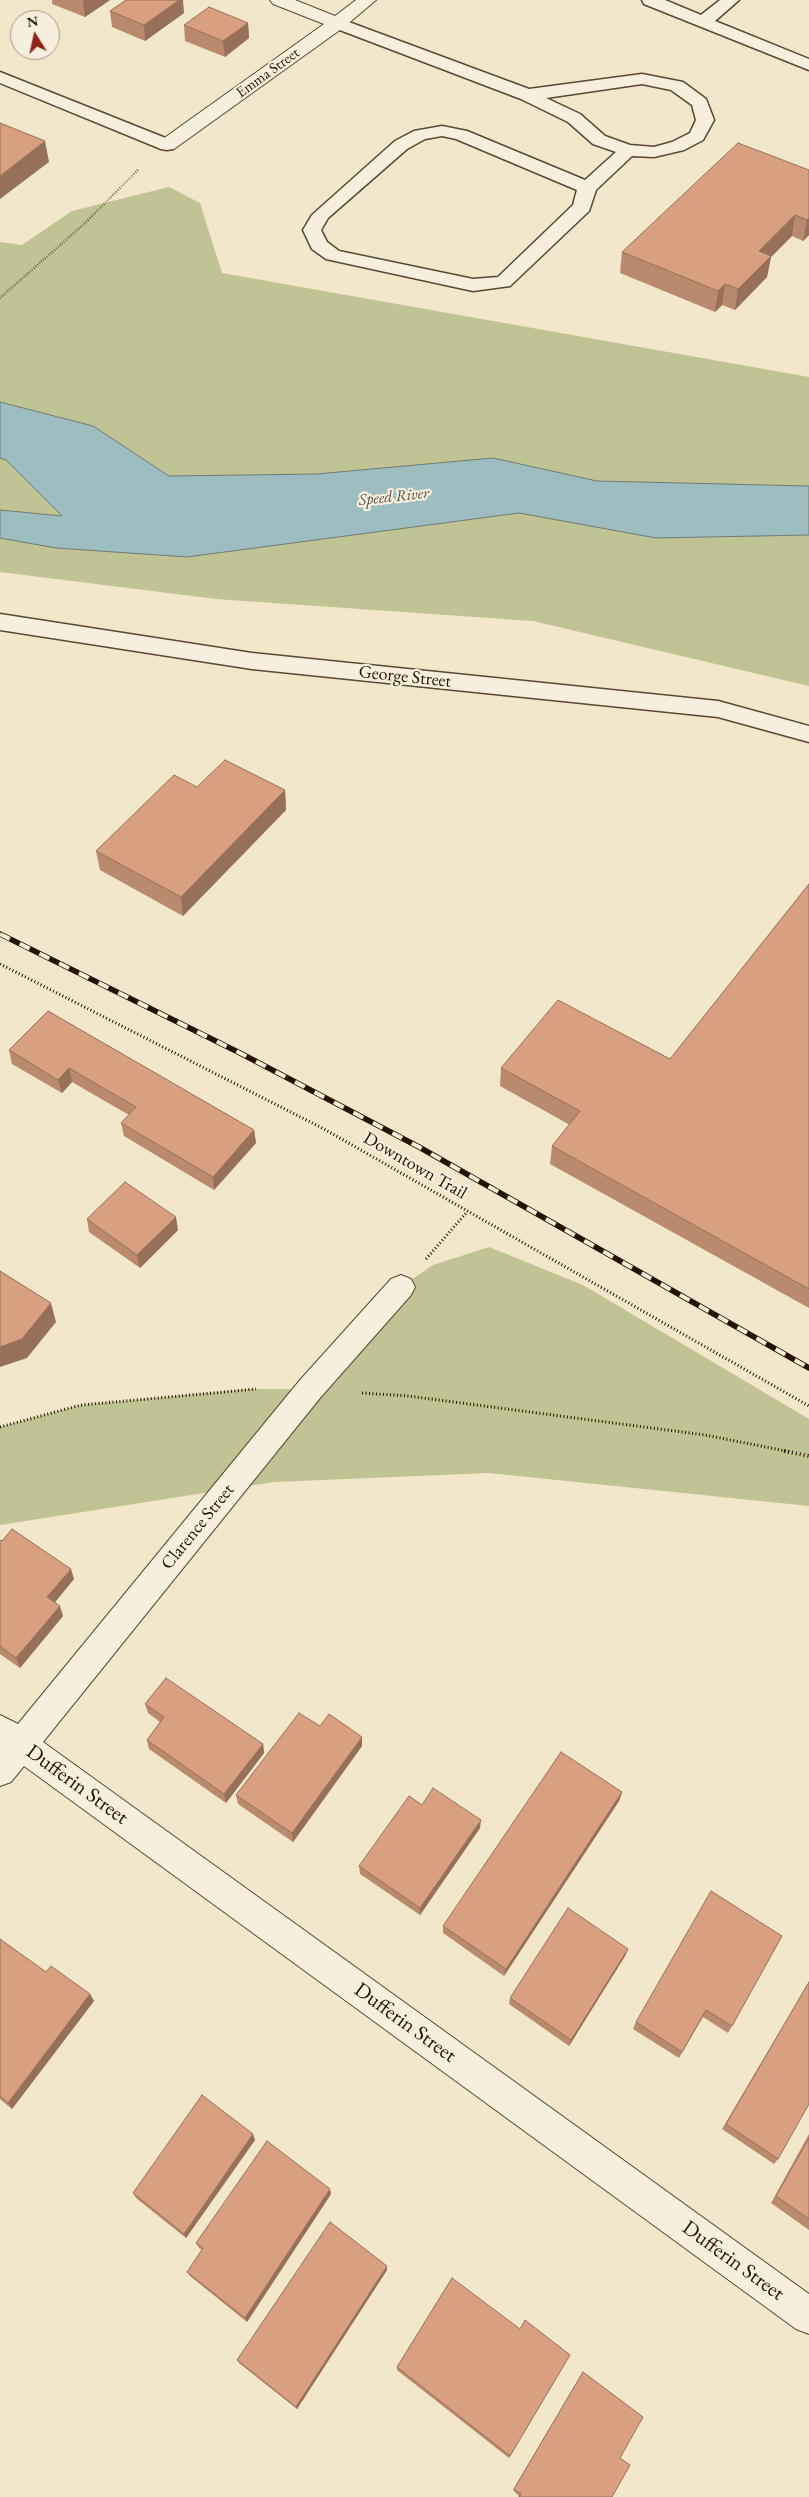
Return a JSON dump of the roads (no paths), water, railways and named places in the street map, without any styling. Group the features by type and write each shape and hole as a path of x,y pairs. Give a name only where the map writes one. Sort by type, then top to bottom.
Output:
{"street":[{"path":"279,0 338,23"},
{"name":"Emma Street","path":"167,145 338,23 367,0"},
{"name":"Clarence Street","path":"0,1772 10,1738 310,1389 401,1287"},
{"name":"Dufferin Street","path":"10,1738 809,2316"}],"lane":[{"path":"650,0 809,64"},
{"path":"703,22 732,0"},
{"path":"338,23 528,95 574,118 600,140 628,150 654,152 678,146 697,136 705,120 700,103 676,86 642,79 528,95"},
{"path":"0,77 167,145"},
{"path":"587,188 461,135 442,131 420,135 401,145 320,215 312,230 318,245 333,255 473,285 503,282 582,207 587,188 628,150"},
{"name":"George Street","path":"0,622 252,661 718,709 809,734"}],"water":[{"name":"Speed River","path":"0,402 93,426 169,476 317,474 493,458 597,481 809,486 809,535 656,538 519,513 187,557 56,548 0,538 0,510 62,516 6,460 0,458"}],"railway":[{"path":"0,934 240,1053 419,1147 809,1368"}]}
